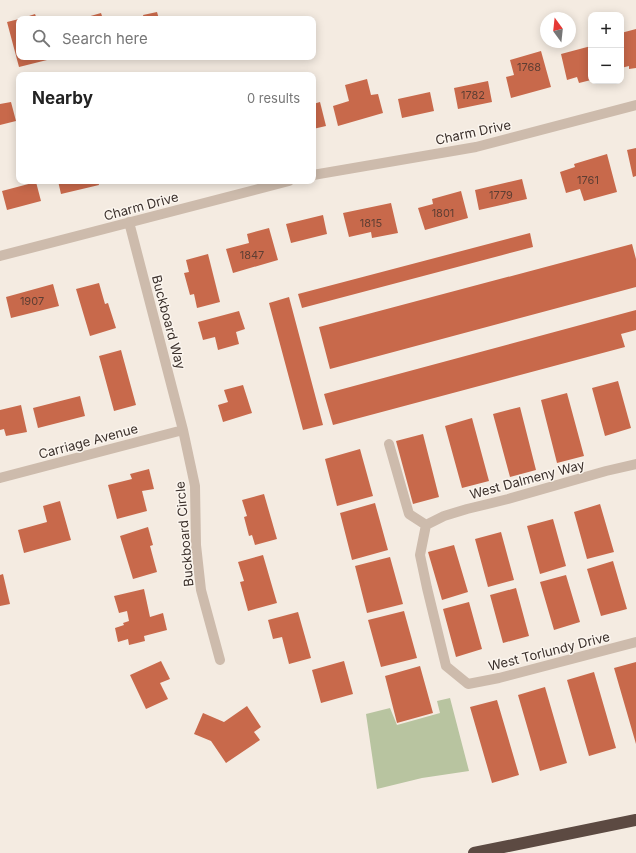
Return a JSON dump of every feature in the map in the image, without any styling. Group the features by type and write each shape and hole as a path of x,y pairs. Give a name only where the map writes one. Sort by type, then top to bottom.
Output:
{"highway":[{"path":"474,853 636,820"}],"street":[{"name":"Charm Drive","path":"316,174 476,147 636,105"},
{"name":"Charm Drive","path":"0,256 276,184"},
{"name":"Buckboard Way","path":"129,222 183,430"},
{"name":"Carriage Avenue","path":"0,478 183,430"},
{"name":"Buckboard Circle","path":"183,430 195,486 196,545 201,590 220,660"},
{"path":"389,444 409,514 426,524"},
{"name":"West Dalmeny Way","path":"426,524 444,516 467,509 636,464"},
{"name":"West Torlundy Drive","path":"426,524 420,555 446,666 468,684 499,678 636,642"}],"green space":[{"path":"450,698 469,771 422,778 377,789 366,714 390,708 397,725 440,713 437,701"}],"building":[{"path":"157,12 158,16 143,16"},
{"path":"101,13 102,16 90,16"},
{"path":"16,20 16,56 7,22"},
{"path":"636,29 636,68 629,69 629,66 624,67 624,32"},
{"path":"588,47 588,81 579,83 577,77 567,80 561,54"},
{"path":"541,51 551,87 511,98 506,77 514,75 510,60"},
{"path":"17,60 47,60 19,67"},
{"path":"367,79 371,95 378,94 383,113 338,126 333,106 349,101 345,85"},
{"path":"488,81 492,102 458,109 454,88"},
{"path":"430,92 434,111 402,118 398,99"},
{"path":"11,102 16,121 0,125 0,104"},
{"path":"320,102 326,126 316,128 316,103"},
{"path":"636,148 636,176 633,177 627,150"},
{"path":"607,154 617,192 584,201 580,189 566,193 560,172 575,167 574,164"},
{"path":"522,179 527,199 479,210 475,190"},
{"path":"28,184 37,184 41,201 7,210 2,191"},
{"path":"59,184 99,184 99,185 61,194"},
{"path":"461,191 468,218 425,230 418,208 433,204 432,199"},
{"path":"391,203 398,233 372,238 371,232 349,237 343,213"},
{"path":"323,215 327,234 291,243 286,224"},
{"path":"269,228 278,260 233,273 226,249 249,243 247,234"},
{"path":"530,233 533,247 302,308 298,294"},
{"path":"632,244 636,259 636,287 330,369 319,327"},
{"path":"208,254 220,302 197,308 194,294 190,295 184,273 189,272 186,260"},
{"path":"99,283 105,304 108,303 116,328 90,336 76,289"},
{"path":"53,284 59,306 11,318 6,297"},
{"path":"289,297 323,425 303,430 269,303"},
{"path":"636,310 636,330 621,334 625,347 333,425 324,394"},
{"path":"239,311 245,329 236,332 239,344 218,350 215,337 203,340 198,322"},
{"path":"121,350 136,405 114,411 99,356"},
{"path":"618,381 631,428 605,436 592,388"},
{"path":"243,385 252,413 223,422 218,405 228,402 224,390"},
{"path":"567,393 584,456 557,463 541,400"},
{"path":"80,396 85,416 38,428 33,408"},
{"path":"21,405 27,432 6,436 4,429 0,430 0,410"},
{"path":"520,407 536,470 510,477 493,414"},
{"path":"472,418 489,481 462,488 445,426"},
{"path":"423,434 439,497 413,504 396,441"},
{"path":"360,449 373,496 337,506 325,459"},
{"path":"149,469 154,489 142,491 147,511 117,519 108,485 132,479 130,474"},
{"path":"264,494 277,539 255,545 252,535 249,536 244,517 247,516 242,500"},
{"path":"60,501 71,540 24,553 18,530 47,522 43,506"},
{"path":"375,503 388,550 352,560 340,513"},
{"path":"600,504 614,552 587,559 574,512"},
{"path":"553,519 566,566 540,574 527,526"},
{"path":"148,527 153,545 150,546 157,572 133,579 120,536"},
{"path":"501,532 514,580 488,587 475,539"},
{"path":"454,545 468,592 442,600 428,552"},
{"path":"263,555 277,603 248,611 240,582 244,581 238,562"},
{"path":"390,557 403,604 367,613 355,566"},
{"path":"613,561 627,609 601,616 587,569"},
{"path":"3,574 10,604 0,606 0,575"},
{"path":"566,575 580,622 554,630 540,582"},
{"path":"516,588 529,636 503,643 490,595"},
{"path":"144,589 150,617 163,613 167,630 144,636 145,641 129,645 128,639 118,642 115,628 124,625 123,623 129,621 127,611 119,613 114,596"},
{"path":"469,602 482,649 456,657 443,609"},
{"path":"404,611 417,658 381,667 368,620"},
{"path":"298,612 311,658 289,664 282,637 273,639 268,620"},
{"path":"161,661 170,679 160,683 168,699 146,709 130,675"},
{"path":"344,661 353,694 321,703 312,670"},
{"path":"636,662 636,744 614,668"},
{"path":"420,666 433,713 397,723 385,676"},
{"path":"594,672 616,748 589,756 567,680"},
{"path":"545,687 567,763 540,771 518,695"},
{"path":"497,700 519,775 492,783 470,707"},
{"path":"247,706 261,727 254,732 260,740 226,763 211,741 194,734 203,713 224,722"}]}
